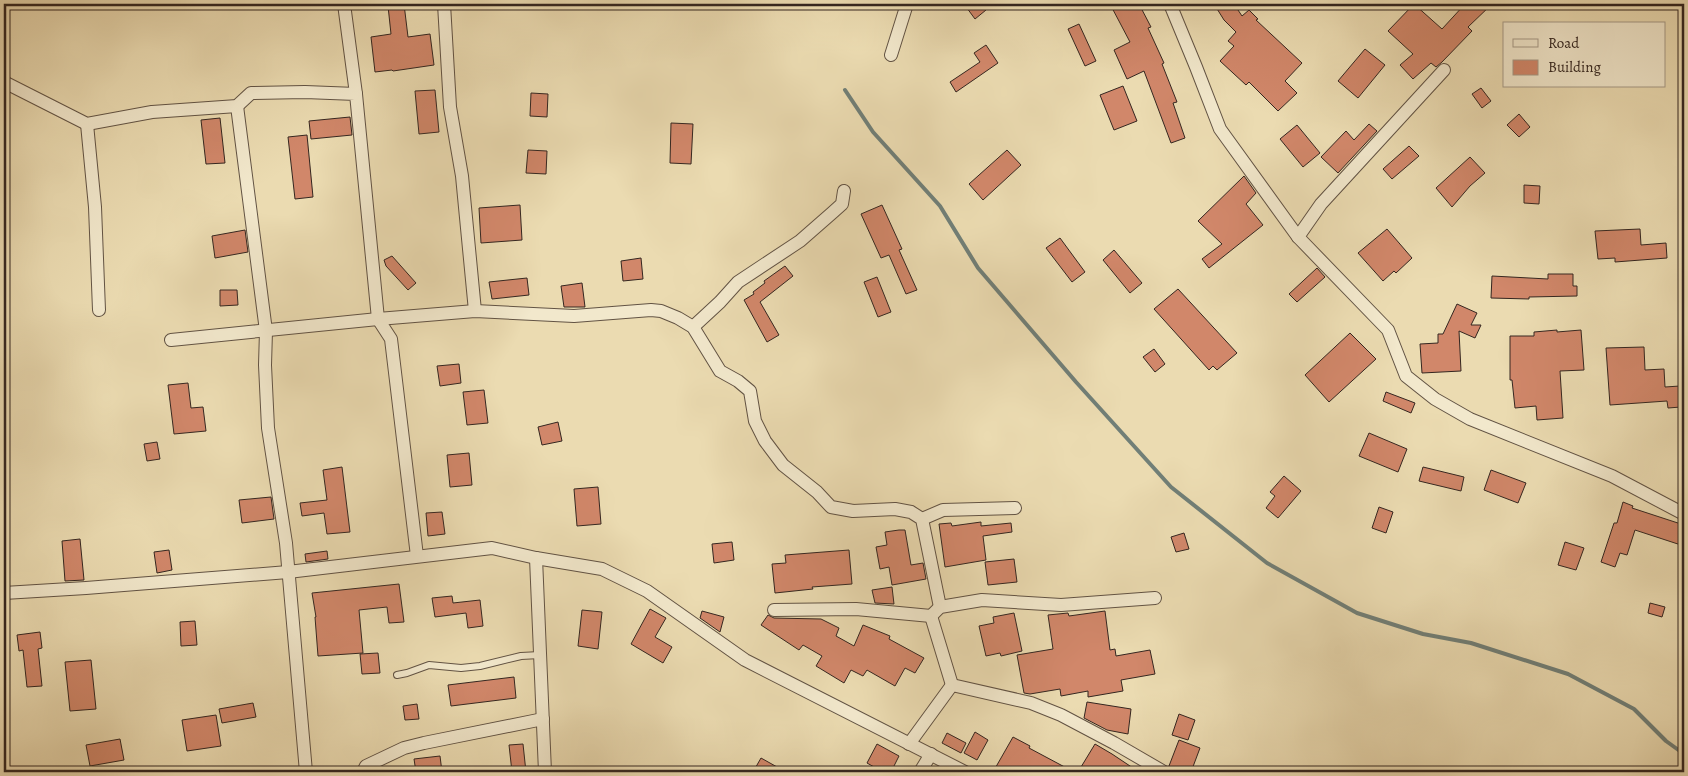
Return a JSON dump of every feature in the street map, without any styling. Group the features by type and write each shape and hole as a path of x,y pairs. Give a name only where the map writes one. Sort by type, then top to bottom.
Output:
{"street":[{"path":"344,4 356,94 378,319 391,339 417,556"},
{"path":"444,4 450,107 462,176 475,312"},
{"path":"891,55 907,4"},
{"path":"1170,4 1220,129 1298,237 1388,330 1406,376 1435,400 1470,419 1612,476 1684,514"},
{"path":"1298,237 1321,204 1444,70"},
{"path":"4,82 86,124 152,112 237,106 251,93 305,92 356,94"},
{"path":"237,106 266,331 265,365 268,428 286,542 306,772"},
{"path":"86,124 95,207 99,310"},
{"path":"693,327 738,282 800,241 842,204 844,191"},
{"path":"170,340 378,319 475,312 574,316 651,310 661,311 678,318 693,327 720,371 738,380 750,391 755,421 765,441 782,465 817,492 831,508 853,512 895,509 911,512 922,519 936,611 952,685 909,744"},
{"path":"922,519 943,510 1015,508"},
{"path":"4,593 288,572 492,548 602,570 647,591 745,660 965,772"},
{"path":"536,558 545,772"},
{"path":"774,610 856,609 936,611 982,600 1061,605 1155,598"},
{"path":"952,685 1031,703 1062,715 1164,772"},
{"path":"363,772 366,766 404,748 543,719"},
{"path":"920,772 931,754"}],"lane":[{"path":"398,675 429,665 462,668 480,666 521,656 540,655"}],"building":[{"path":"404,4 408,37 430,34 434,65 375,72 371,37 391,34 388,6"},
{"path":"964,4 981,4 986,10 975,19"},
{"path":"1110,4 1139,4 1151,27 1148,28 1164,63 1162,64 1177,102 1173,103 1185,138 1171,143 1144,71 1127,79 1114,50 1130,42"},
{"path":"1214,4 1234,4 1242,16 1249,10 1258,19 1256,20 1302,63 1285,81 1297,93 1278,111 1249,82 1246,85 1220,61 1234,46 1228,41 1236,32 1224,20"},
{"path":"1414,4 1442,29 1465,4 1492,4 1468,27 1472,31 1442,62 1436,67 1431,63 1413,79 1400,65 1413,54 1388,31"},
{"path":"1079,24 1096,61 1085,66 1068,29"},
{"path":"986,45 998,63 956,92 950,82 980,62 974,53"},
{"path":"1365,49 1385,65 1358,98 1338,81"},
{"path":"1123,86 1137,121 1114,130 1100,95"},
{"path":"1481,88 1491,101 1482,108 1472,94"},
{"path":"435,90 439,132 419,134 415,91"},
{"path":"531,93 548,94 547,117 530,116"},
{"path":"1519,114 1530,127 1519,137 1507,125"},
{"path":"350,117 352,135 311,139 309,121"},
{"path":"220,118 225,163 206,164 201,120"},
{"path":"671,123 693,124 691,164 670,163"},
{"path":"1369,124 1377,131 1338,173 1321,157 1346,131 1354,140"},
{"path":"1297,125 1320,153 1303,167 1280,139"},
{"path":"307,135 313,197 295,199 288,137"},
{"path":"1409,146 1419,156 1392,179 1383,169"},
{"path":"528,150 547,151 546,174 526,173"},
{"path":"1007,150 1021,165 983,200 969,184"},
{"path":"1470,157 1485,173 1470,186 1452,207 1436,188"},
{"path":"1244,176 1256,193 1246,204 1263,225 1209,268 1202,259 1222,244 1198,221"},
{"path":"1524,185 1540,186 1539,204 1524,203"},
{"path":"520,205 522,240 481,243 479,208"},
{"path":"882,205 902,249 899,250 917,290 906,294 889,255 881,258 861,214"},
{"path":"1387,229 1412,258 1396,273 1394,271 1383,281 1358,253"},
{"path":"1640,229 1641,245 1666,243 1667,258 1615,262 1615,258 1598,259 1595,231"},
{"path":"245,230 248,252 215,258 212,236"},
{"path":"1060,238 1085,272 1072,282 1046,248"},
{"path":"1114,250 1142,283 1130,293 1103,260"},
{"path":"392,256 416,283 408,290 386,266 384,260"},
{"path":"641,258 643,279 623,281 621,261"},
{"path":"785,266 793,276 760,302 779,335 767,342 744,300 754,294 753,292 765,283 764,281"},
{"path":"1317,268 1325,277 1297,302 1289,294"},
{"path":"1548,274 1573,274 1573,286 1577,286 1577,296 1529,297 1529,299 1491,298 1492,276 1548,279"},
{"path":"877,277 891,312 878,317 864,282"},
{"path":"527,278 529,295 492,299 489,282"},
{"path":"582,283 585,307 564,307 561,286"},
{"path":"1178,289 1237,353 1217,370 1213,366 1209,370 1154,309"},
{"path":"220,290 237,290 238,305 220,306"},
{"path":"1457,304 1477,313 1471,325 1481,325 1475,338 1459,331 1461,371 1422,373 1420,344 1438,343 1438,334 1443,334"},
{"path":"1557,330 1557,332 1581,330 1584,370 1560,371 1563,418 1537,420 1536,406 1515,408 1512,380 1510,380 1510,336 1534,336 1534,332"},
{"path":"1350,333 1376,359 1329,402 1305,375"},
{"path":"1644,347 1645,370 1664,369 1665,387 1680,386 1681,407 1668,408 1667,401 1610,405 1606,348"},
{"path":"1154,349 1165,364 1155,372 1143,357"},
{"path":"459,364 461,383 440,386 437,366"},
{"path":"188,383 191,408 203,407 206,431 174,434 168,385"},
{"path":"484,390 488,423 467,425 463,392"},
{"path":"1386,392 1415,403 1411,413 1383,401"},
{"path":"558,422 562,441 542,445 538,427"},
{"path":"1369,433 1407,449 1398,472 1359,456"},
{"path":"157,442 160,459 147,461 144,444"},
{"path":"469,453 472,485 450,487 447,455"},
{"path":"342,467 350,532 327,534 324,513 302,516 300,503 327,500 323,470"},
{"path":"1423,467 1464,477 1461,491 1419,481"},
{"path":"1491,470 1526,483 1518,503 1484,490"},
{"path":"1284,476 1301,491 1278,518 1266,508 1275,496 1270,492"},
{"path":"598,487 601,524 577,526 574,489"},
{"path":"271,497 274,519 242,523 239,500"},
{"path":"1623,502 1633,506 1632,508 1684,525 1684,546 1635,530 1627,555 1620,553 1615,567 1601,562 1614,523 1617,523"},
{"path":"1379,507 1393,512 1386,533 1372,528"},
{"path":"442,512 445,534 428,536 426,513"},
{"path":"981,522 981,526 1011,523 1012,532 983,536 986,560 945,567 939,524 951,523 952,526"},
{"path":"905,530 911,565 923,563 926,579 892,585 889,567 880,569 876,547 887,545 885,532"},
{"path":"1184,533 1189,549 1176,552 1171,537"},
{"path":"80,539 84,580 65,581 62,541"},
{"path":"732,542 734,560 714,563 712,544"},
{"path":"1565,542 1584,548 1576,570 1558,565"},
{"path":"169,550 172,570 157,573 154,552"},
{"path":"849,550 852,584 812,587 813,589 775,593 772,564 786,563 785,555"},
{"path":"327,551 328,559 306,562 305,554"},
{"path":"1014,559 1017,582 988,585 985,562"},
{"path":"399,584 404,622 389,623 387,607 359,610 363,653 318,656 316,617 312,593"},
{"path":"892,587 894,604 875,603 872,590"},
{"path":"452,596 453,603 480,600 483,626 468,628 466,613 435,617 432,598"},
{"path":"1650,603 1665,607 1662,617 1648,613"},
{"path":"650,609 666,618 655,637 672,647 663,663 631,644"},
{"path":"582,610 602,612 598,649 578,646"},
{"path":"702,611 724,617 720,632 700,618"},
{"path":"1105,611 1110,650 1115,649 1116,656 1150,650 1155,674 1121,680 1123,691 1088,697 1088,691 1061,696 1060,689 1030,694 1024,693 1017,655 1053,649 1048,615 1068,613 1069,616"},
{"path":"1014,613 1022,651 1001,656 1000,653 986,656 979,626 994,623 993,617"},
{"path":"768,615 774,618 821,619 839,628 836,636 854,646 863,625 890,636 889,639 924,658 915,673 905,668 895,686 867,670 863,676 851,670 844,683 816,666 822,656 803,645 799,650 761,625"},
{"path":"195,621 197,645 181,646 180,622"},
{"path":"40,632 42,648 38,649 42,686 27,687 23,650 19,651 17,635"},
{"path":"378,653 380,673 362,674 360,654"},
{"path":"91,660 96,709 70,711 65,662"},
{"path":"514,677 516,698 451,706 448,685"},
{"path":"1087,702 1131,709 1128,734 1107,730 1084,718"},
{"path":"253,703 256,717 222,723 219,709"},
{"path":"417,704 419,719 405,720 403,706"},
{"path":"1179,714 1195,720 1188,740 1172,735"},
{"path":"216,715 221,746 187,751 182,720"},
{"path":"975,732 988,740 977,760 964,753"},
{"path":"947,733 966,743 961,753 942,743"},
{"path":"1013,737 1030,746 1029,748 1074,772 993,772"},
{"path":"120,739 124,760 90,766 86,745"},
{"path":"1179,740 1200,748 1191,772 1172,772 1169,766"},
{"path":"523,744 526,772 512,772 509,745"},
{"path":"877,744 899,756 891,772 883,772 867,763"},
{"path":"1095,744 1112,754 1139,772 1078,772"},
{"path":"440,756 442,772 416,772 414,759"},
{"path":"761,758 786,772 753,772"}],"waterway":[{"path":"845,90 873,132 940,206 978,268 1076,382 1171,487 1267,563 1357,613 1423,634 1471,643 1568,674 1634,709 1666,741 1684,754"}]}
